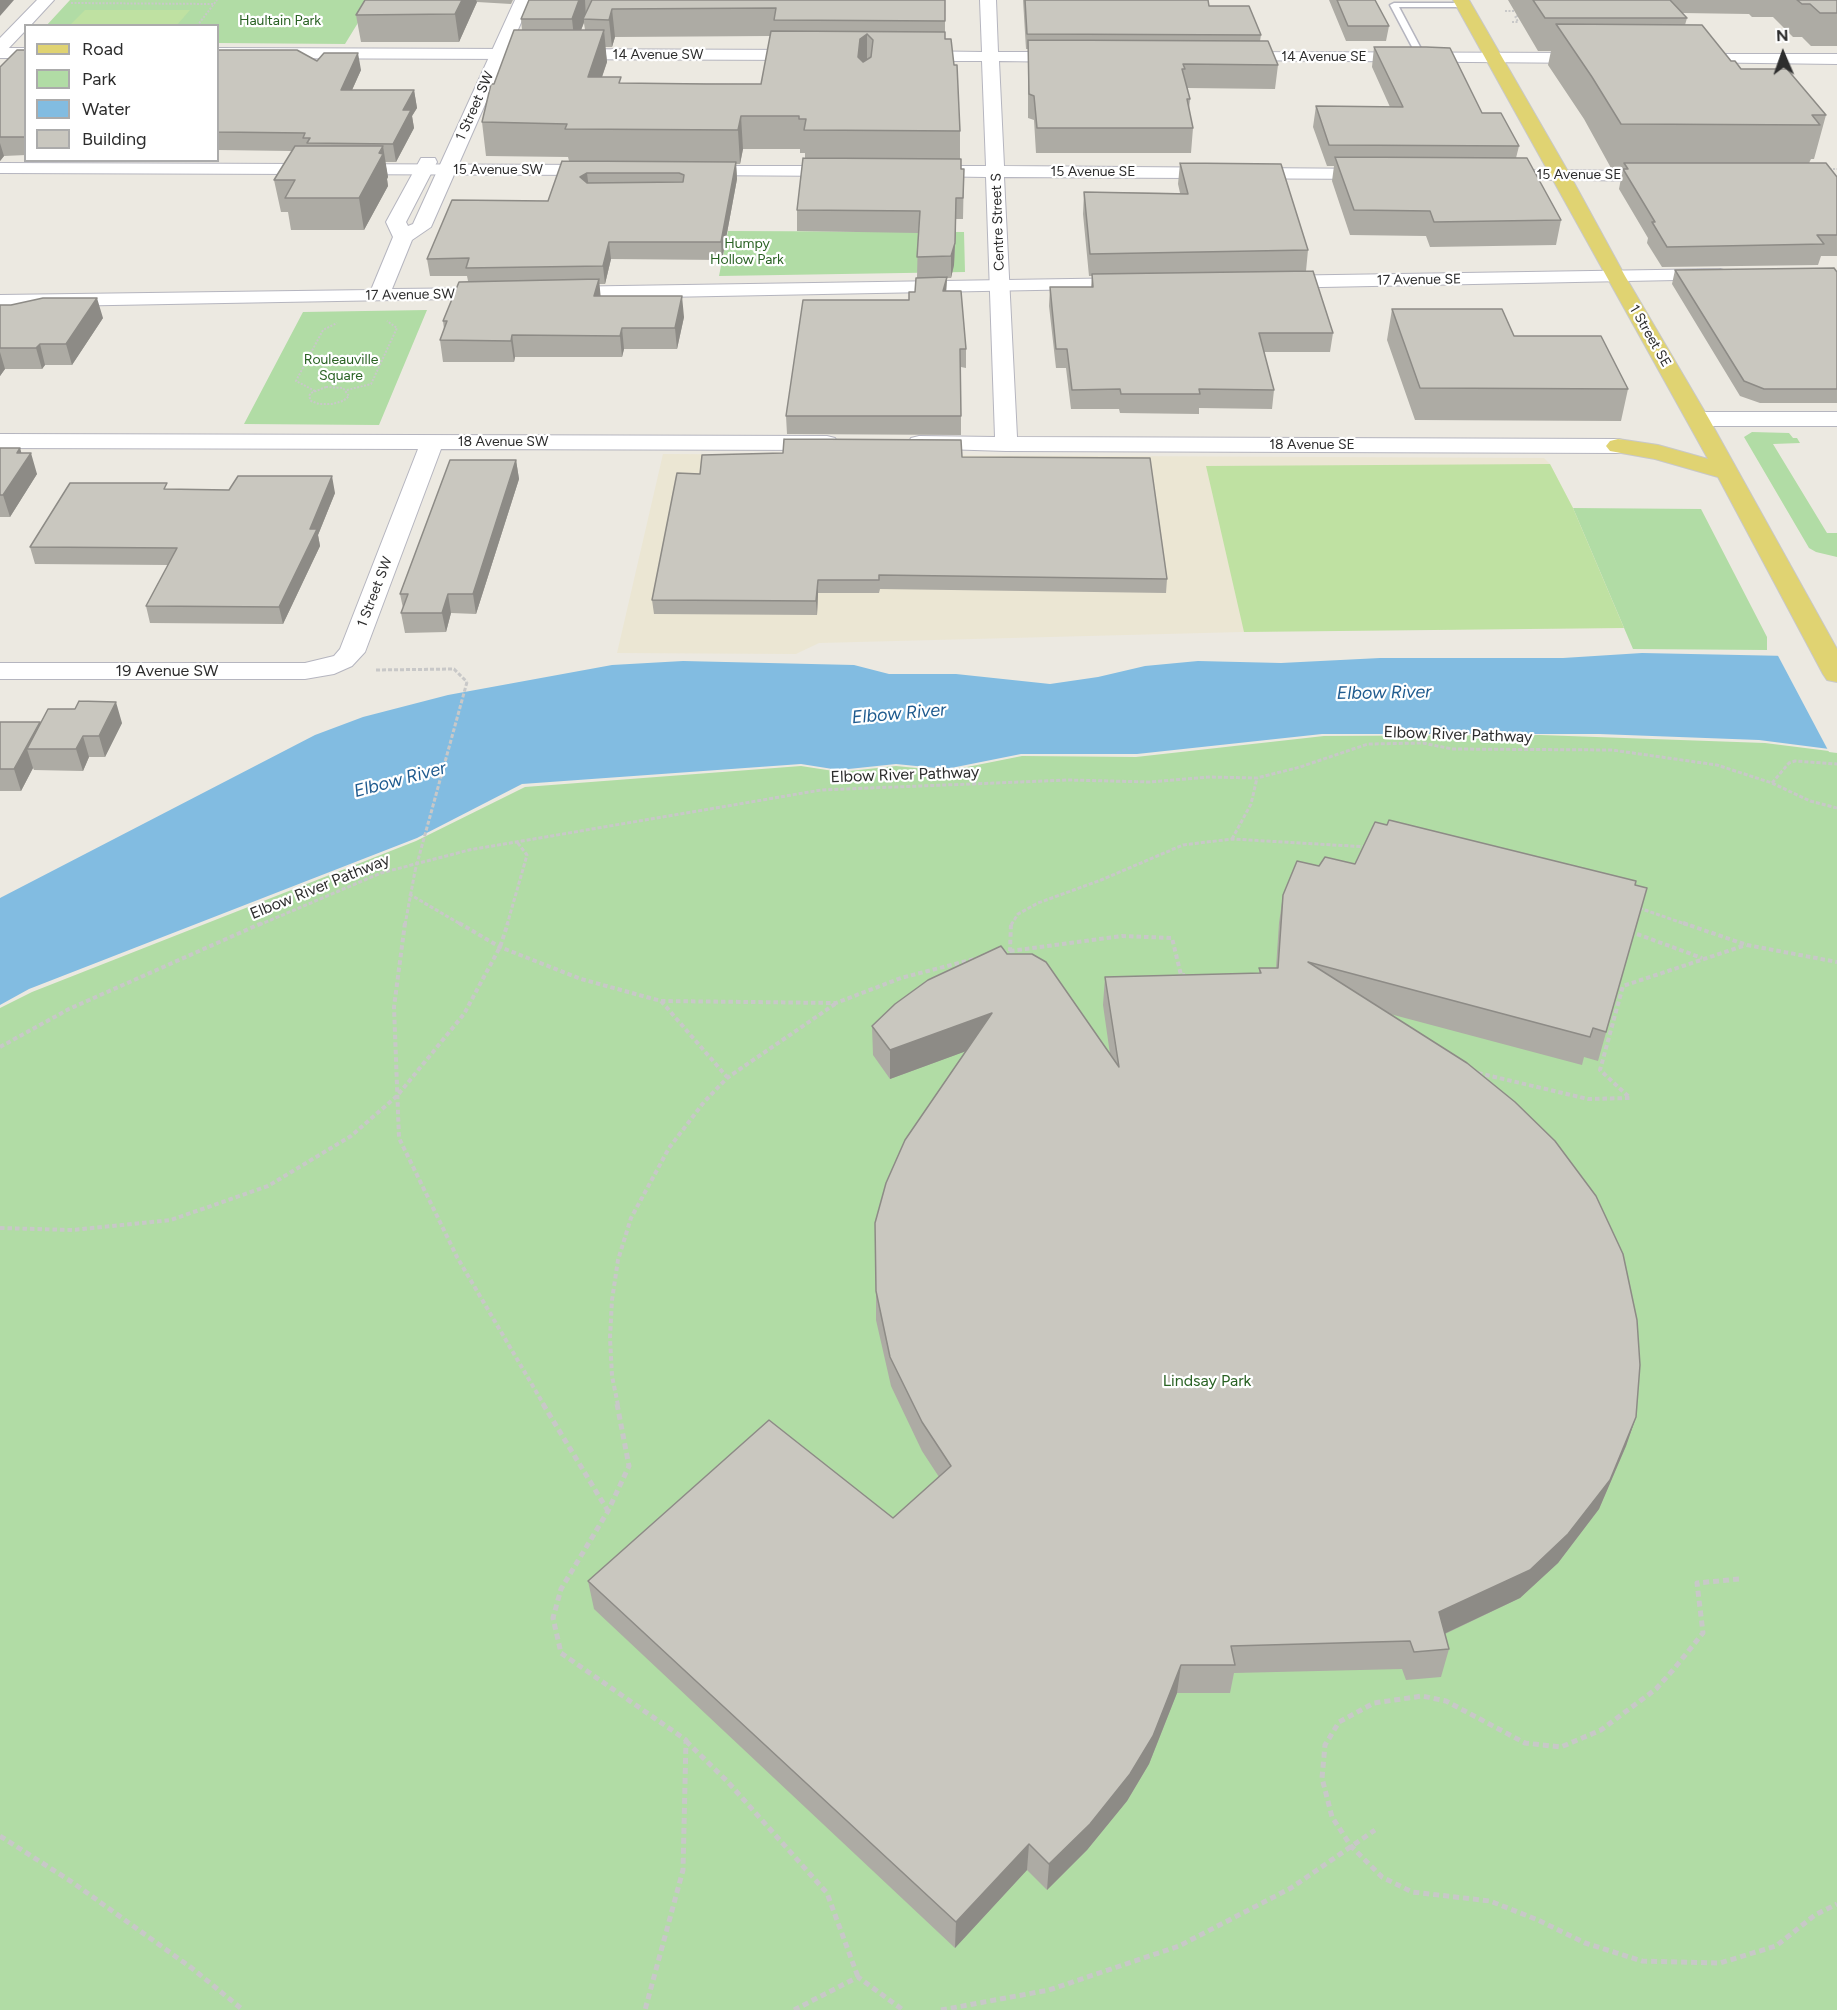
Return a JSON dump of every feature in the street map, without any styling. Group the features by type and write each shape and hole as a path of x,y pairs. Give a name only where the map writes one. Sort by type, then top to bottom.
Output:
{"main road":[{"name":"1 Street SE","path":"1462,2 1496,58 1615,276 1700,423 1837,674"},
{"path":"1618,446 1665,439 1700,423"},
{"path":"1618,446 1658,452 1726,472"}],"street":[{"path":"0,47 46,0"},
{"name":"1 Street SW","path":"379,296 403,237 421,227 446,170 490,54 507,0"},
{"name":"1 Street SW","path":"446,127 523,0"},
{"name":"Centre Street S","path":"988,0 1006,444"},
{"name":"14 Avenue SW","path":"219,53 490,54 579,50 827,56"},
{"path":"0,52 24,53"},
{"path":"897,56 1086,57"},
{"name":"14 Avenue SE","path":"1216,57 1614,58"},
{"path":"1671,58 1837,59"},
{"name":"1 Street SW","path":"403,237 396,222 436,147"},
{"name":"15 Avenue SW","path":"0,168 616,170"},
{"path":"675,171 867,171"},
{"path":"900,171 996,171"},
{"name":"15 Avenue SE","path":"996,171 1388,174"},
{"name":"15 Avenue SE","path":"1482,175 1684,176"},
{"name":"17 Avenue SE","path":"1251,282 1745,274"},
{"path":"1000,287 1158,284"},
{"name":"17 Avenue SW","path":"0,301 1000,287"},
{"path":"1700,423 1837,419"},
{"name":"18 Avenue SW","path":"0,441 851,443"},
{"name":"1 Street SW","path":"333,665 352,652 432,442"},
{"path":"898,443 1006,444"},
{"name":"18 Avenue SE","path":"1006,444 1618,446"},
{"name":"19 Avenue SW","path":"0,671 305,671 333,665"}],"lane":[{"path":"1422,58 1394,5 1462,2"}],"path":[{"path":"115,4 119,0"},
{"path":"199,24 217,0"},
{"path":"65,3 214,4"},
{"path":"1512,6 1519,16 1515,16 1518,22 1512,22"},
{"path":"1505,11 1522,11"},
{"path":"1818,170 1837,170"},
{"path":"315,391 296,381 323,330 345,318"},
{"path":"347,390 349,393 347,398 325,405 311,401 309,396 315,391 332,387 347,390 371,384 397,328 383,318"},
{"path":"371,670 454,669 467,682 409,894 394,1007 399,1138 457,1257 531,1387 608,1511"},
{"name":"Elbow River Pathway","path":"0,1047 90,999 381,873 469,850 821,790 1034,781 1150,782 1210,777 1257,778 1300,767 1368,744 1423,743 1452,749 1612,750 1717,765 1772,783 1810,801 1837,808"},
{"path":"1772,783 1795,761 1837,764"},
{"path":"1232,839 1251,804 1257,778"},
{"path":"1010,951 1011,922 1018,914 1038,903 1192,843 1232,839 1372,848"},
{"path":"0,1228 72,1230 171,1220 268,1186 351,1136 397,1096 464,1014 500,947 515,902 527,855 517,842"},
{"path":"409,894 500,947 580,979 661,1001 836,1004"},
{"path":"1631,905 1747,945 1837,962"},
{"path":"1637,934 1702,958"},
{"path":"1000,953 1122,936 1172,938 1181,975 1192,976"},
{"path":"1469,1070 1490,1077 1588,1099 1630,1098 1600,1070 1623,986 1747,945"},
{"path":"903,2010 858,1977 827,1893 727,1781 686,1740 561,1653 553,1618 561,1589 608,1511 629,1466 612,1376 611,1328 618,1260 631,1218 669,1148 704,1102 727,1078 836,1004 901,978 979,958"},
{"path":"661,1001 727,1078"},
{"path":"1739,1579 1697,1583 1703,1633 1673,1670 1656,1689 1601,1730 1561,1747 1525,1743 1446,1701 1422,1696 1374,1703 1339,1722 1325,1745 1322,1778 1332,1817 1351,1846 1382,1877 1412,1892 1490,1901 1538,1920 1585,1943 1642,1961 1720,1962 1776,1946 1815,1915 1837,1904"},
{"path":"645,2010 683,1870 686,1740"},
{"path":"941,2010 1048,1990 1179,1946 1291,1888 1375,1830"},
{"path":"0,1836 72,1882 193,1969 243,2010"},
{"path":"794,2010 858,1977"}],"shaded area":[{"path":"663,454 1544,458 1550,464 1573,508 1624,628 1319,630 819,643 796,654 617,653"}],"green space":[{"name":"Haultain Park","path":"70,0 372,0 345,44 219,43 219,24 48,24"},
{"path":"85,10 190,10 178,24 71,24"},
{"name":"Humpy Hollow Park","path":"728,231 964,232 965,272 719,276"},
{"name":"Rouleauville Square","path":"427,310 379,425 244,424 303,312"},
{"path":"1752,432 1789,433 1793,438 1797,438 1800,443 1773,444 1827,533 1837,533 1837,557 1809,548 1744,437"},
{"path":"1550,464 1573,508 1624,628 1244,632 1206,466"},
{"path":"1573,508 1701,509 1767,637 1767,650 1633,649"},
{"name":"Lindsay Park","path":"1540,735 1765,743 1837,752 1837,2010 0,2010 0,1008 32,992 416,841 525,787 801,766 840,772 896,766 947,771 1022,756 1136,757 1324,736"}],"water":[{"name":"Elbow River","path":"1642,653 1837,657 1837,750 1759,740 1599,734 1322,734 1137,754 1021,754 946,769 896,764 839,770 801,764 522,784 417,838 29,989 0,1005 0,898 315,735 363,717 448,695 612,665 683,661 854,665 889,674 956,674 1050,684 1098,677 1145,666 1198,661 1281,663 1380,658 1563,658"}],"pier":[{"path":"1776,652 1837,654 1837,753 1829,752"}],"building":[{"path":"365,0 462,0 455,14 356,15"},
{"path":"529,0 579,0 572,19 521,19"},
{"path":"592,0 945,0 945,21 774,20 776,8 612,9 609,20 583,19"},
{"path":"1025,0 1208,0 1209,6 1249,6 1261,35 1027,34"},
{"path":"1337,0 1375,0 1389,26 1348,26"},
{"path":"1533,0 1670,0 1687,18 1545,18"},
{"path":"1797,0 1837,0 1837,13 1820,13 1810,4 1802,4"},
{"path":"1556,24 1702,25 1731,61 1735,61 1741,69 1787,69 1826,115 1812,115 1820,125 1621,124"},
{"path":"514,30 604,30 588,77 621,77 619,83 706,84 761,84 771,31 945,32 945,39 951,39 954,65 957,65 960,131 804,130 806,119 799,119 799,116 741,116 738,130 565,129 567,124 482,122 491,84 494,84","holes":["867,34 873,40 871,57 863,62 858,57 860,39"]},
{"path":"1028,40 1268,41 1278,65 1183,64 1193,128 1037,128 1034,96 1029,94"},
{"path":"1374,47 1450,48 1482,113 1501,113 1519,146 1329,145 1316,106 1403,107"},
{"path":"17,50 24,50 24,137 0,137 0,67"},
{"path":"219,50 297,50 317,61 324,53 358,53 341,90 414,90 403,110 411,110 393,144 307,143 310,138 303,138 305,133 219,132"},
{"path":"295,146 383,146 379,153 383,154 359,198 285,198 295,180 274,180"},
{"path":"1335,157 1527,158 1561,220 1434,222 1430,211 1354,210"},
{"path":"803,158 961,159 961,169 964,169 963,198 956,198 955,243 951,256 917,257 920,211 797,210"},
{"path":"562,161 736,162 721,242 609,242 603,266 466,268 469,258 427,259 452,200 548,201","holes":["587,173 679,173 684,175 683,182 587,183 580,177"]},
{"path":"1180,163 1281,164 1308,250 1090,254 1084,192 1188,194"},
{"path":"1624,163 1826,163 1837,177 1837,235 1817,235 1824,244 1667,247 1652,222 1655,222 1623,169 1628,169"},
{"path":"1834,268 1837,272 1837,389 1764,389 1744,381 1675,270"},
{"path":"1313,271 1333,333 1259,333 1274,390 1199,389 1200,394 1121,394 1120,389 1072,390 1067,349 1056,349 1050,287 1093,287 1092,274"},
{"path":"947,277 943,291 961,291 966,349 960,349 961,416 786,416 803,300 909,300 909,292 915,292 916,278"},
{"path":"599,279 594,296 682,296 675,328 622,328 620,336 512,335 511,341 440,340 447,321 443,321 459,282"},
{"path":"43,298 97,298 66,344 40,344 36,348 0,348 0,305"},
{"path":"1392,309 1502,309 1514,336 1601,336 1628,389 1420,388"},
{"path":"784,439 961,440 962,457 1150,458 1167,579 879,575 879,580 818,580 816,601 652,600 677,473 700,474 702,455 783,453"},
{"path":"0,448 20,448 17,453 31,453 3,495 0,495"},
{"path":"450,460 516,460 473,594 448,594 442,613 401,613 408,594 400,594"},
{"path":"238,476 332,476 310,529 317,529 279,607 146,606 177,548 30,547 70,483 167,483 164,489 229,490"},
{"path":"79,701 116,702 99,736 83,736 76,749 27,749 48,709 75,709"},
{"path":"0,722 40,722 14,769 0,769"},
{"path":"1389,820 1636,881 1635,885 1647,888 1606,1032 1593,1028 1590,1037 1308,962 1467,1063 1515,1102 1555,1141 1596,1196 1623,1254 1637,1320 1640,1365 1636,1417 1610,1480 1568,1534 1530,1570 1439,1612 1449,1649 1414,1652 1410,1641 1231,1646 1235,1665 1181,1665 1153,1736 1130,1774 1090,1824 1049,1864 1029,1844 956,1922 588,1581 769,1420 893,1518 951,1466 922,1422 890,1357 876,1291 875,1223 886,1183 905,1140 992,1013 890,1050 872,1026 895,1004 928,980 1001,946 1007,954 1032,954 1046,962 1119,1067 1105,977 1261,973 1259,968 1278,968 1283,895 1297,861 1319,866 1325,857 1355,864 1375,822 1387,825"}]}
